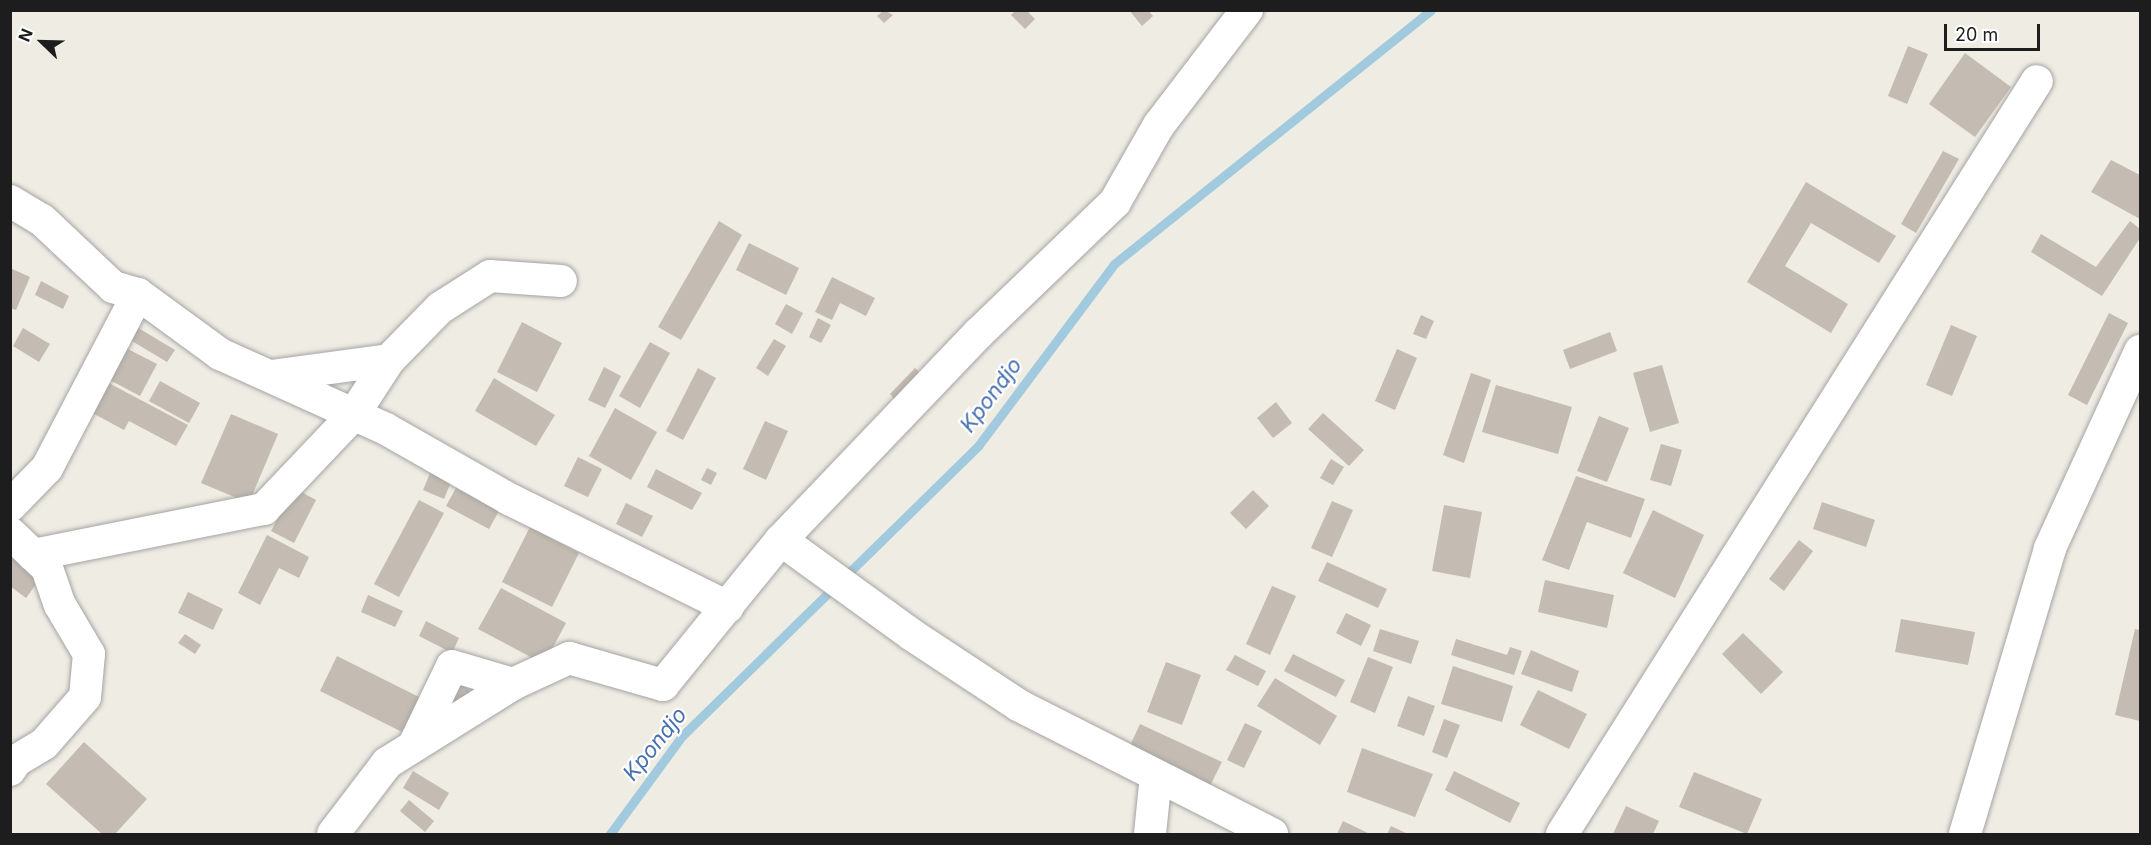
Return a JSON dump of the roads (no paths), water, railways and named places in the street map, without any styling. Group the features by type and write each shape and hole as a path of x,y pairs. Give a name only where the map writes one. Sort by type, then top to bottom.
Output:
{"street":[{"path":"333,834 387,763 415,743 513,684 569,658 663,685 728,607 790,546 979,333 1115,202 1159,125 1247,10"},
{"path":"1562,834 2037,81"},
{"path":"10,201 42,220 113,286 138,294 220,354 354,414 508,499 728,607"},
{"path":"33,555 264,509 354,414 389,360 440,308 490,276 561,281"},
{"path":"10,506 47,468 138,294"},
{"path":"1965,834 2050,548 2140,351"},
{"path":"271,376 389,360"},
{"path":"10,533 47,568 60,605 89,654 85,697 44,744 16,761 10,770"},
{"path":"790,546 862,596 912,635 1018,705 1272,834"},
{"path":"415,743 452,666 513,684"},
{"path":"1150,834 1156,775"}],"waterway":[{"name":"Kpondjo","path":"610,834 682,736 978,446 1114,264 1431,10"}]}
